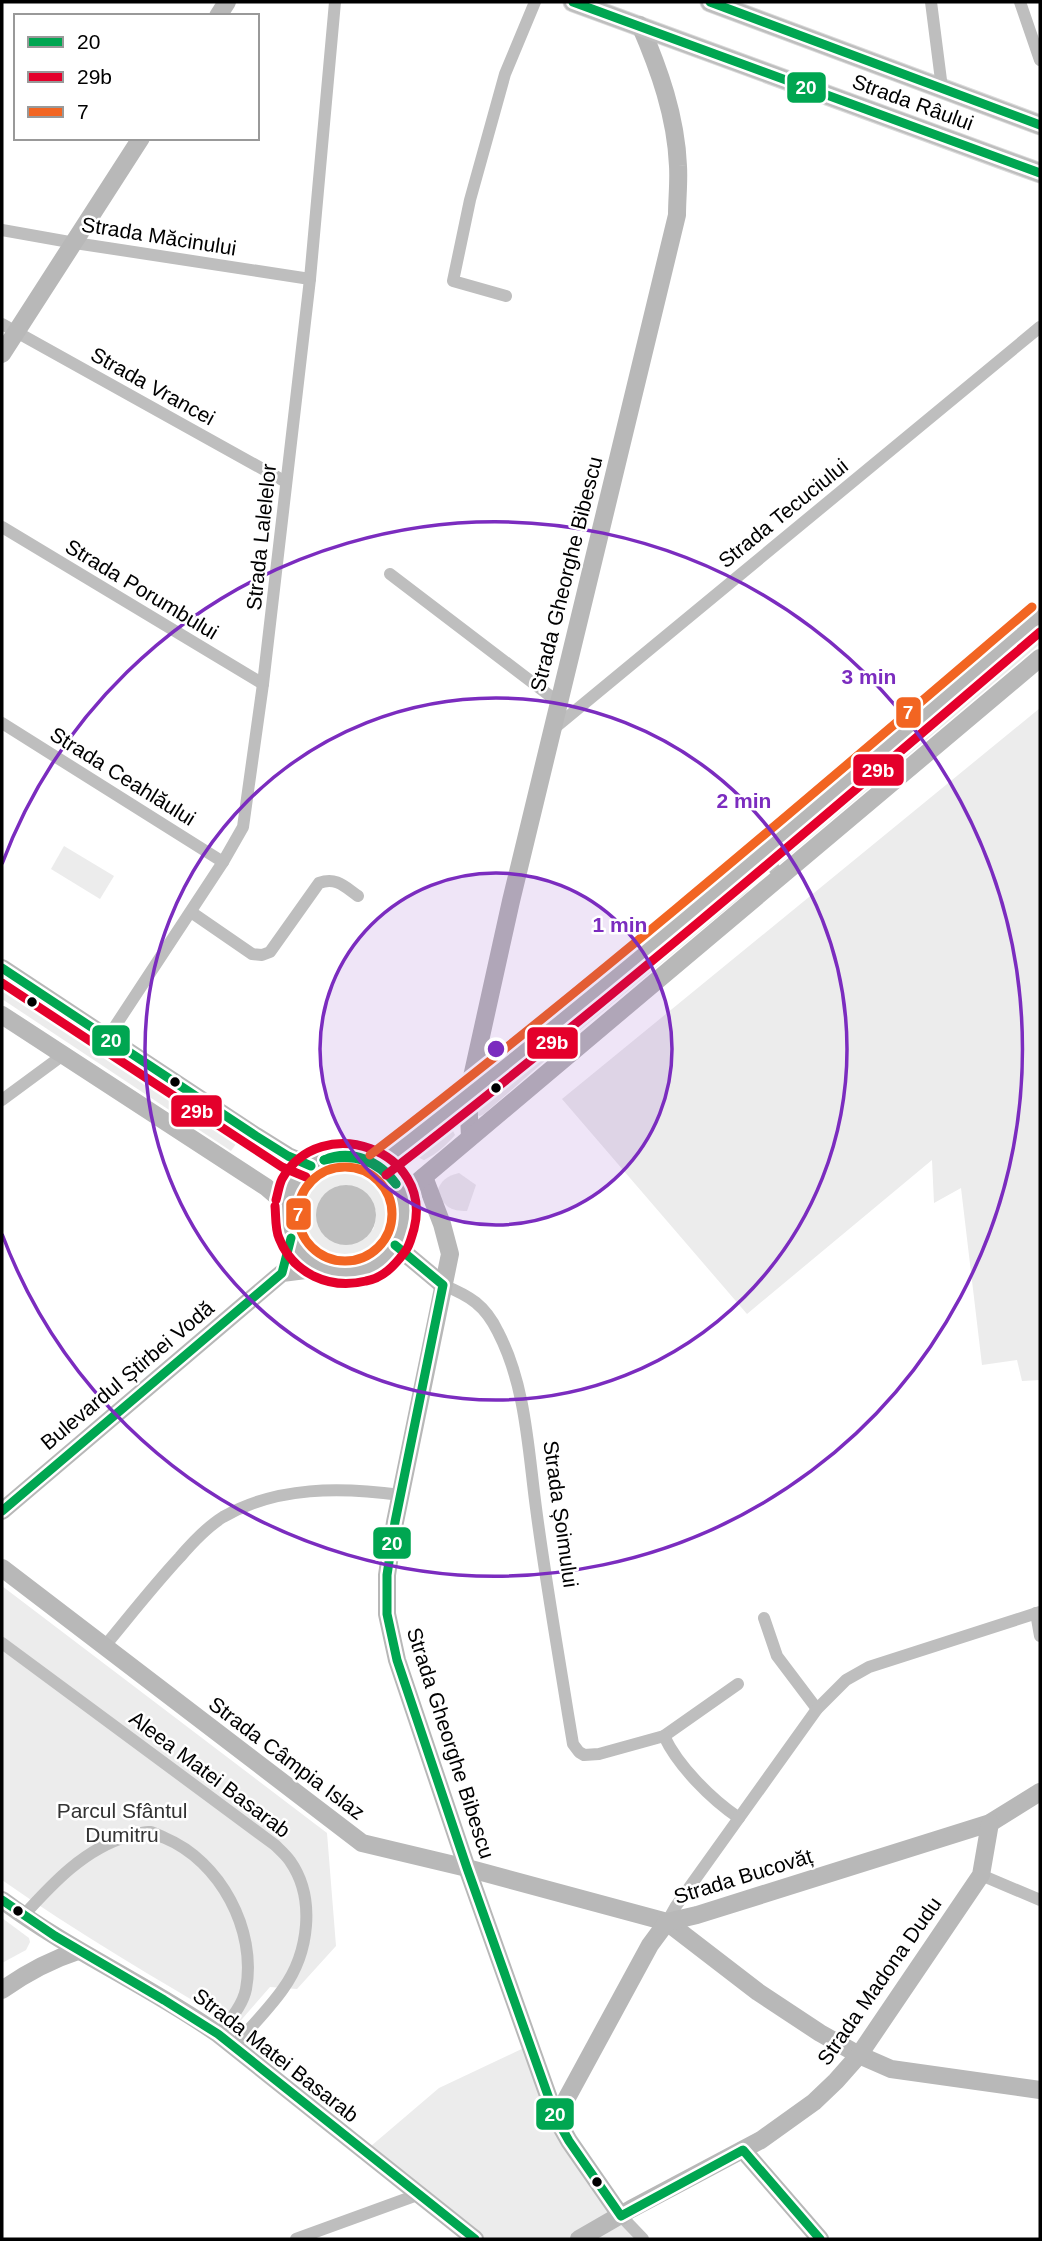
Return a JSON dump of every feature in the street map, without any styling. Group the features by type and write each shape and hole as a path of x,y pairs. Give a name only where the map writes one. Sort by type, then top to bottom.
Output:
{"main road":[{"name":"Strada Râului","path":"573,2 640,24 1040,173"},
{"name":"Strada Râului","path":"710,2 1040,125"}],"street":[{"name":"Strada Lalelelor","path":"108,1037 191,912 243,827 263,684 310,279 335,2"},
{"path":"506,296 453,281 470,200 505,74 535,2"},
{"path":"931,2 942,88"},
{"path":"1020,2 1040,60"},
{"name":"Strada Gheorghe Bibescu","path":"470,1138 468,1095 551,730 677,215 678,165 672,119 659,68 640,24"},
{"path":"2,354 9,328 75,243 140,140"},
{"name":"Strada Măcinului","path":"2,230 310,279"},
{"name":"Strada Tecuciului","path":"551,730 1040,327"},
{"name":"Strada Vrancei","path":"9,328 286,482"},
{"name":"Strada Porumbului","path":"2,527 263,684"},
{"path":"390,573 558,702"},
{"path":"378,1165 468,1095 761,854 1040,616"},
{"path":"401,1196 1040,658"},
{"name":"Strada Ceahlăului","path":"2,723 223,862"},
{"path":"761,854 780,875"},
{"path":"191,912 252,954 262,955 270,951 318,883 329,879 358,896"},
{"path":"2,968 256,1136 288,1156 311,1166"},
{"path":"2,1015 266,1186 287,1205"},
{"path":"2,1100 63,1055"},
{"path":"449,1110 470,1138"},
{"path":"352,1155 366,1158 378,1165 396,1184 404,1208 404,1221 395,1245 384,1258 370,1268 354,1272 337,1272 321,1268 309,1261 298,1251 291,1238 286,1216 295,1183 311,1166 324,1159 352,1155"},
{"name":"Strada Gheorghe Bibescu","path":"424,1177 450,1254 401,1495 387,1575 387,1614 397,1660 556,2118 621,2216"},
{"path":"291,1238 282,1273 321,1268"},
{"name":"Strada Șoimului","path":"395,1245 443,1284 467,1294 478,1303 498,1332 519,1389 573,1744 584,1755 599,1754 664,1736 738,1684"},
{"name":"Bulevardul Știrbei Vodă","path":"2,1511 282,1273"},
{"path":"104,1647 159,1579 194,1541 222,1518 253,1503 314,1490 368,1490 401,1495"},
{"name":"Strada Câmpia Islaz","path":"2,1568 362,1843 467,1868 667,1922 758,1992 820,2034 891,2069 1040,2090"},
{"path":"667,1922 817,1709 846,1680 869,1667 1038,1613 1040,1636"},
{"path":"764,1618 777,1656 817,1709"},
{"name":"Aleea Matei Basarab","path":"2,1643 275,1845 290,1859 302,1882 306,1909 305,1938 284,1988 233,2047"},
{"path":"664,1736 670,1749 699,1784 738,1818"},
{"name":"Strada Bucovăț","path":"556,2118 650,1945 667,1922 707,1912 990,1823 1040,1791"},
{"name":"Strada Madona Dudu","path":"579,2239 743,2151 788,2122 836,2081 859,2055 981,1875 990,1823"},
{"path":"23,1916 48,1889 96,1850 111,1842 149,1832 177,1843 194,1856 220,1885 231,1902 243,1933 246,1991 218,2034"},
{"path":"981,1875 1040,1900"},
{"name":"Strada Matei Basarab","path":"2,1900 78,1951 185,2011 218,2034 475,2239"},
{"path":"2,1990 40,1966 78,1951"},
{"path":"743,2151 820,2239"},
{"path":"296,2239 418,2195"},
{"path":"621,2216 643,2239"}],"green space":[{"path":"1040,626 1040,644 778,865 767,856"},
{"path":"1040,708 1040,1380 1022,1381 1017,1360 982,1365 961,1188 934,1203 932,1160 747,1314 562,1099"},
{"path":"64,846 114,876 100,899 51,869"},
{"path":"743,876 752,879 753,885 746,893 573,1036 484,1114 473,1114 473,1103"},
{"path":"2,984 238,1141 231,1151 2,999"},
{"path":"446,1127 452,1129 455,1135 424,1160 417,1157 415,1150"},
{"path":"346,1168 370,1176 385,1190 392,1207 391,1226 384,1242 370,1255 353,1261 331,1259 318,1252 305,1238 299,1222 299,1210 307,1190 334,1171","holes":["348,1185 376,1210 373,1230 329,1191"]},
{"path":"459,1173 476,1185 467,1211 449,1207 437,1192 445,1179"},
{"name":"Parcul Sfântul Dumitru","path":"2,1586 327,1833 336,1946 297,1989 270,1987 236,2026 88,1937 2,1880"},
{"path":"2,1918 29,1938 30,1942 26,1950 2,1963"},
{"path":"530,2045 555,2119 643,2239 475,2239 364,2152 439,2088"}],"shaded area":[{"path":"346,1185 363,1190 371,1198 376,1215 371,1232 363,1240 346,1245 329,1240 321,1232 316,1215 321,1198 329,1190"}],"transit line":[{"name":"20","path":"573,2 1040,173"},
{"name":"20","path":"710,2 1040,125"},
{"name":"7","path":"370,1155 622,954 1032,607"},
{"name":"29b","path":"386,1175 635,975 1040,632"},
{"name":"20","path":"2,968 256,1136 288,1156 311,1166"},
{"name":"29b","path":"2,983 282,1167 306,1177"},
{"name":"29b","path":"275,1206 276,1227 285,1251 303,1270 326,1281 352,1283 383,1274 406,1250 414,1229 416,1201 407,1178 391,1160 370,1148 346,1144 322,1147 300,1158 282,1179 276,1200"},
{"name":"20","path":"324,1160 345,1155 355,1156 374,1163 396,1184"},
{"name":"20","path":"324,1160 346,1157 364,1160 381,1169 396,1184"},
{"name":"7","path":"345,1167 363,1171 378,1181 388,1196 392,1214 388,1232 378,1247 363,1257 345,1261 327,1257 312,1247 302,1232 298,1214 302,1196 312,1181 327,1171 345,1167"},
{"name":"20","path":"2,1511 282,1273 291,1238"},
{"name":"20","path":"395,1245 443,1285 395,1522 387,1575 387,1614 397,1660 556,2118 621,2216 743,2150 820,2239"},
{"name":"20","path":"2,1900 55,1936 218,2034 475,2239"}]}
